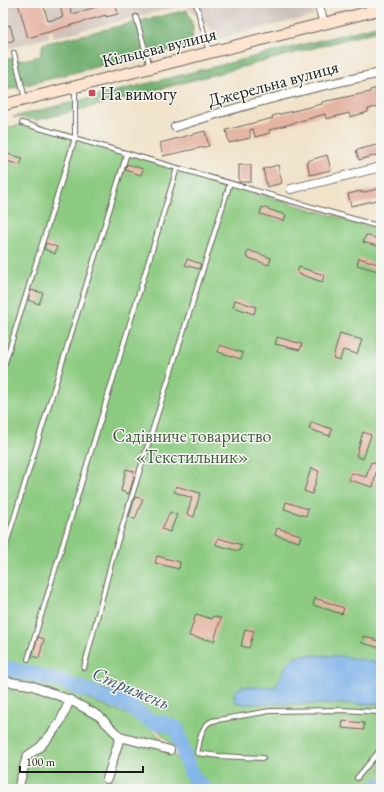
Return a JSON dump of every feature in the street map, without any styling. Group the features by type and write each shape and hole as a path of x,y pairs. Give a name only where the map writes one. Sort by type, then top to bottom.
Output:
{"main road":[{"name":"Кільцева вулиця","path":"3,105 381,9"}],"street":[{"path":"318,3 324,23"},
{"name":"Джерельна вулиця","path":"175,127 208,116 333,82 381,73"},
{"path":"291,189 381,167"},
{"path":"3,681 30,685 70,700 99,716 120,737 170,750"},
{"path":"18,789 27,756 40,746 52,733 60,722 70,700"},
{"path":"107,779 120,737"}],"lane":[{"path":"196,3 210,52"},
{"path":"136,17 151,67"},
{"path":"14,53 25,100"},
{"path":"3,368 75,138 75,86"},
{"path":"22,123 381,227"},
{"path":"3,554 127,153"},
{"path":"28,660 62,542 177,168"},
{"path":"84,668 113,556 230,183"},
{"path":"263,758 219,756 197,753 203,729 207,723 212,721 270,711 340,710 381,712"},
{"path":"357,778 381,748"}],"shaded area":[{"path":"3,3 40,3 49,37 3,50"},
{"path":"46,3 311,3 314,16 220,38 185,5 54,37"}],"green space":[{"path":"187,10 193,26 192,46 127,59 3,91 3,58 22,60 40,56 43,44"},
{"path":"381,25 381,30 104,104 37,120 13,117"},
{"name":"Садівниче товариство «Текстильник»","path":"36,123 173,169 381,230 381,781 369,788 218,789 208,784 125,695 3,661 3,128"},
{"path":"3,672 44,682 144,721 158,735 202,789 3,789"}],"water":[{"path":"302,655 339,656 381,663 381,704 246,704 235,702 234,694 240,687 275,687 287,664"}],"building":[{"path":"18,3 43,3 48,21 63,17 59,3 69,3 72,14 103,5 102,3 115,3 118,14 106,17 106,15 28,38"},
{"path":"10,25 14,40 3,44 3,28"},
{"path":"381,87 381,106 368,109 368,112 350,117 349,113 326,119 325,114 269,130 270,133 255,137 253,129 250,130 250,138 229,143 226,130 273,118 272,116 322,104 322,102 370,92 370,90"},
{"path":"205,131 209,146 163,156 160,143"},
{"path":"381,144 381,154 359,160 356,150"},
{"path":"3,153 23,158 20,165 3,160"},
{"path":"327,155 331,170 310,175 307,161"},
{"path":"127,164 143,169 141,175 125,170"},
{"path":"239,165 251,165 251,182 239,182"},
{"path":"278,165 282,183 267,187 263,169"},
{"path":"381,188 381,199 351,206 348,194 361,191 361,193"},
{"path":"262,207 286,215 284,221 260,214"},
{"path":"366,235 381,240 381,247 363,242"},
{"path":"46,243 57,247 55,254 44,249"},
{"path":"248,250 271,258 269,265 246,257"},
{"path":"359,258 381,265 381,272 357,265"},
{"path":"187,259 201,264 199,269 185,265"},
{"path":"299,267 324,275 322,282 297,273"},
{"path":"31,290 43,293 39,304 28,300"},
{"path":"235,300 256,307 254,314 233,307"},
{"path":"340,333 362,340 357,354 343,350 340,360 333,358"},
{"path":"277,337 302,344 300,350 275,344"},
{"path":"220,345 243,353 241,359 218,352"},
{"path":"311,422 332,429 330,436 309,429"},
{"path":"363,432 371,435 363,459 356,456"},
{"path":"371,462 378,464 373,487 349,480 351,473 366,477"},
{"path":"311,468 319,471 312,494 304,491"},
{"path":"126,469 134,471 129,494 121,491"},
{"path":"176,486 200,493 194,517 187,514 192,498 174,492"},
{"path":"135,497 143,499 135,519 129,517"},
{"path":"286,502 308,509 306,516 284,509"},
{"path":"170,512 177,515 170,532 162,529"},
{"path":"277,528 301,535 299,542 275,535"},
{"path":"218,538 242,545 239,551 216,545"},
{"path":"157,556 180,562 179,569 155,563"},
{"path":"315,598 344,608 342,614 313,605"},
{"path":"196,614 212,619 213,616 221,618 214,641 189,636"},
{"path":"245,629 254,631 249,648 241,646"},
{"path":"363,636 381,642 381,648 362,643"},
{"path":"38,637 44,639 39,658 32,656"},
{"path":"343,721 364,723 364,730 342,728"}],"waterway":[{"name":"Стрижень","path":"3,667 63,682 126,705 151,721 163,723 177,729 190,771 194,778 206,789"},
{"name":"Стрижень","path":"372,789 381,785"}],"place":[{"name":"На вимогу","path":"92,93"}]}
